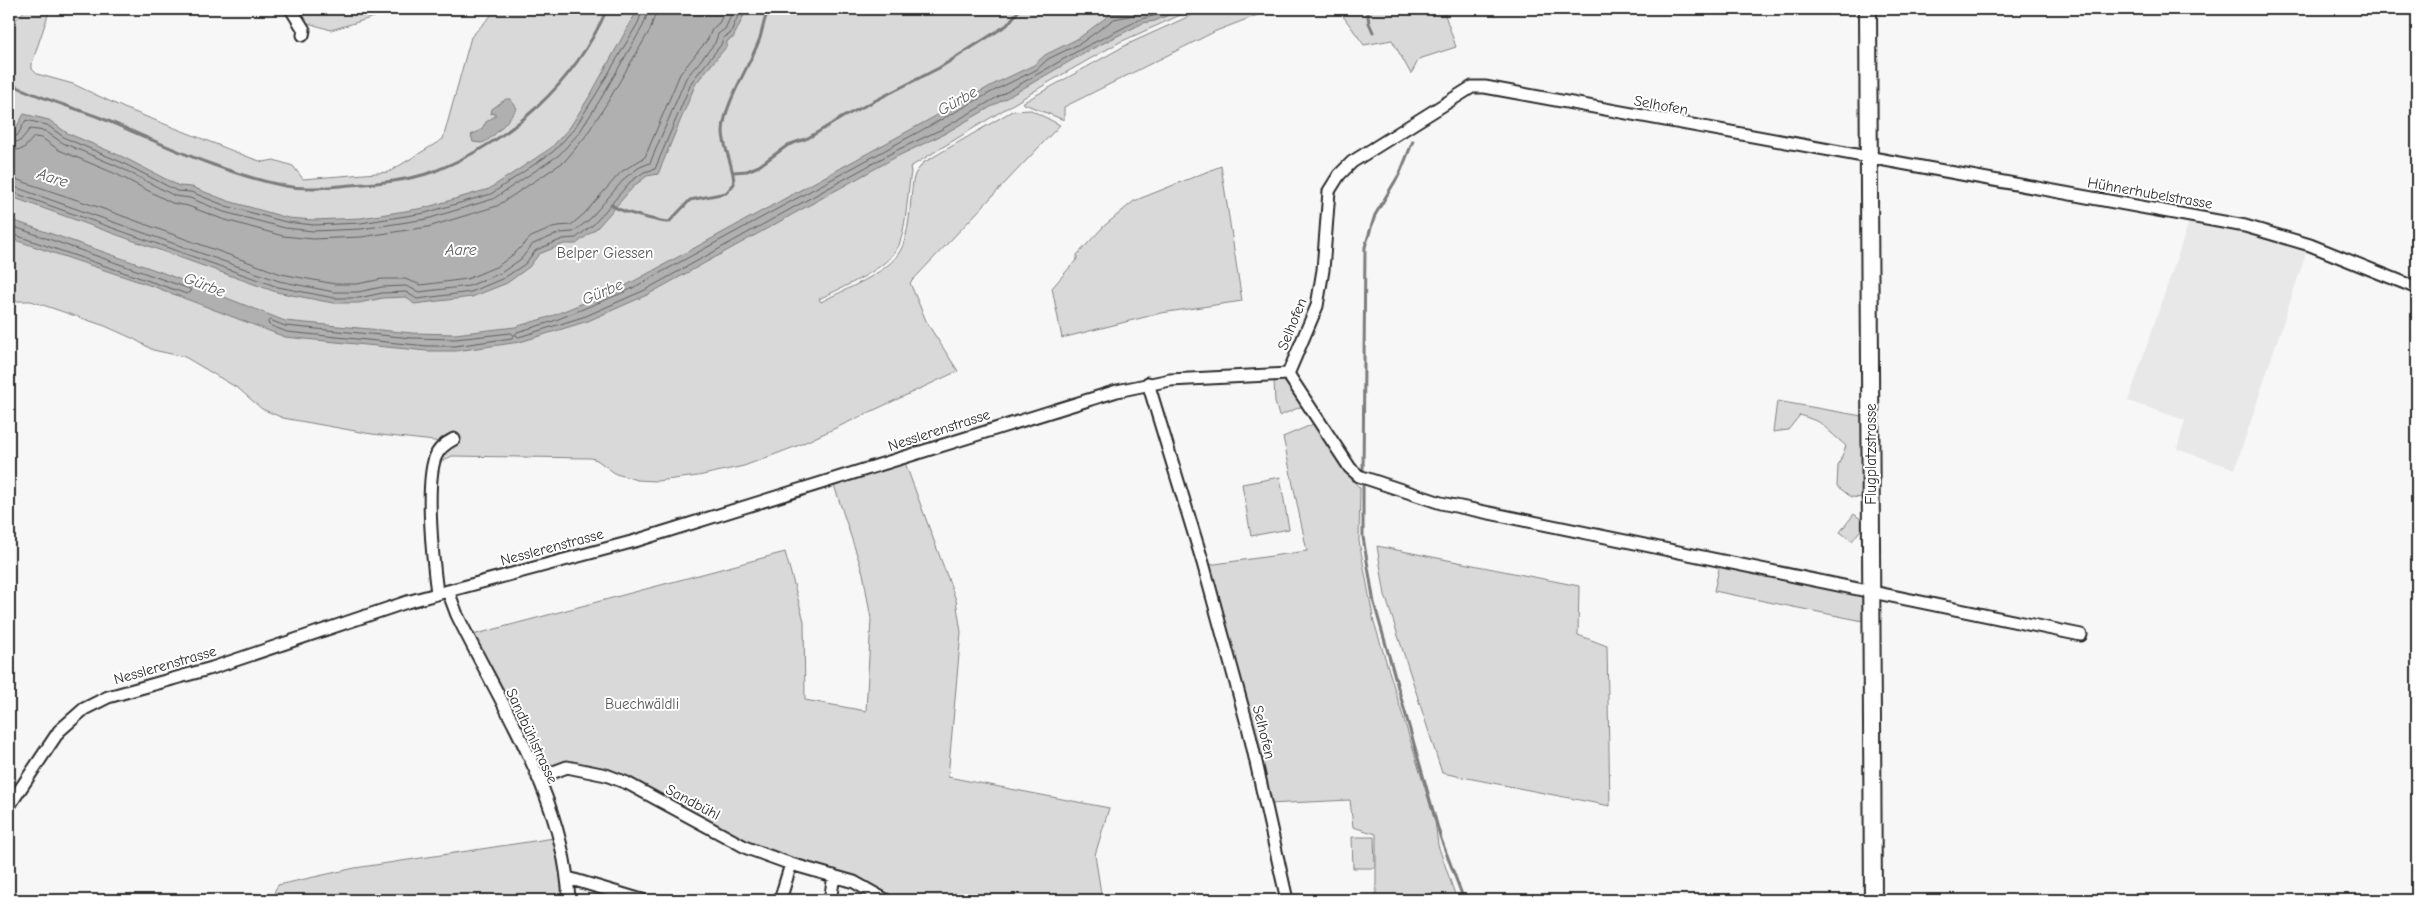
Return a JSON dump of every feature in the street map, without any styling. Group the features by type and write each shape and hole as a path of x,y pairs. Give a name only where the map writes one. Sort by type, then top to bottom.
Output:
{"street":[{"path":"291,9 304,30 303,34"},
{"name":"Flugplatzstrasse","path":"1868,9 1873,900"},
{"name":"Selhofen","path":"1286,900 1244,713 1203,564 1148,383 1212,376 1250,377 1288,374 1317,306 1323,270 1326,207 1329,191 1334,183 1352,162 1472,87 1485,87 1869,158"},
{"name":"Hühnerhubelstrasse","path":"1869,158 2245,226 2310,245 2417,288"},
{"path":"1288,374 1326,428 1350,468 1364,478 1441,504 1615,541 1765,568 2081,635"},
{"name":"Nesslerenstrasse","path":"9,806 60,731 72,719 94,703 212,668 315,632 442,592 635,541 1056,408 1148,383"},
{"name":"Sandbühlstrasse","path":"454,439 438,452 433,464 431,514 442,592 457,615 538,778 561,842 568,878 569,900"},
{"name":"Sandbühl","path":"538,778 567,767 606,775 627,783 748,848 791,864 854,882 873,897 886,900"},
{"path":"780,900 791,864"},
{"path":"830,900 834,876"},
{"path":"568,878 642,900"}],"shaded area":[{"path":"2191,216 2309,244 2235,469 2177,449 2185,420 2128,401"}],"green space":[{"name":"Belper Giessen","path":"26,9 41,9 49,12 32,63 32,69 37,74 73,84 124,108 251,158 263,162 274,160 293,166 303,179 389,172 443,139 471,37 497,9 1194,9 1120,42 1051,81 910,167 904,228 894,254 886,262 864,276 819,299 821,302 852,287 874,275 893,261 903,246 913,181 915,174 923,163 1012,111 1031,110 1060,125 910,283 927,323 958,371 797,446 744,466 698,476 657,481 637,480 616,474 597,460 591,458 452,456 436,464 443,442 372,434 283,418 262,409 239,389 185,357 153,350 105,326 31,301 9,301 9,27"},
{"path":"288,9 391,9 381,15 331,30 298,20"},
{"path":"1205,9 1273,9 1216,31 1064,107 1064,120 1022,103 1128,44"},
{"path":"1338,9 1443,9 1456,47 1419,59 1411,74 1392,40 1364,45"},
{"path":"1221,166 1242,301 1161,313 1062,338 1052,288 1077,259 1077,255 1104,226 1134,201"},
{"path":"1274,379 1288,379 1305,405 1279,416 1275,402"},
{"path":"1777,401 1862,416 1864,498 1851,497 1837,486 1838,466 1846,446 1819,422 1800,415 1788,430 1773,432"},
{"path":"1318,422 1352,480 1360,488 1359,541 1374,622 1435,821 1438,845 1457,900 1362,900 1376,898 1376,834 1353,827 1350,800 1268,804 1208,565 1307,551 1283,437"},
{"name":"Buechwäldli","path":"904,460 956,600 961,632 948,777 1109,808 1095,855 1101,893 1107,900 899,900 855,879 788,859 597,770 565,761 552,765 533,760 469,636 785,552 804,621 805,700 866,711 871,619 863,573 833,482"},
{"path":"1280,477 1289,529 1251,536 1242,484"},
{"path":"1854,514 1866,523 1852,541 1840,532"},
{"path":"1377,546 1579,586 1578,635 1607,646 1610,806 1442,773 1385,595"},
{"path":"1720,564 1858,593 1868,600 1868,622 1714,591"},
{"path":"1352,837 1374,837 1375,868 1353,868"},
{"path":"554,838 562,868 563,900 295,900 274,892 278,885 355,868"}],"water":[{"name":"Aare","path":"638,9 747,9 733,38 727,41 727,46 696,83 658,174 647,176 634,186 597,228 576,244 564,244 539,254 529,267 507,283 472,297 414,304 406,297 383,298 359,303 333,303 276,292 9,196 9,132 13,133 24,114 49,120 67,133 123,157 179,186 192,187 228,201 288,218 314,220 361,218 424,208 489,189 551,148 570,127 591,94"},
{"path":"1135,9 1182,9 1155,21 1143,23 1086,52 944,134 898,156 647,295 588,321 520,342 456,351 427,351 285,337 155,287 9,238 9,219 161,272 285,321 412,333 455,334 515,327 549,317 625,286 996,83 1034,65 1045,55 1079,38 1112,13 1129,12"},
{"path":"506,99 510,99 517,108 506,122 485,142 473,142 471,135 481,130 486,122 495,116 495,113 491,114 492,109"}],"waterway":[{"path":"9,83 43,98 101,118 192,157 261,180 285,186 309,188 393,181 435,171 463,159 514,127 537,107 577,61 607,9"},
{"path":"612,205 639,216 669,222 690,200 726,193 734,184 734,177 723,138 724,120 756,49 769,9"},
{"path":"734,172 747,171 759,166 788,145 808,138 843,117 939,68 1007,25 1020,9"},
{"path":"1367,9 1369,23 1373,32"},
{"path":"1363,474 1365,247 1375,215 1400,173 1413,141"},
{"path":"1363,480 1363,537 1374,603 1441,839 1464,900"}],"water label":[{"name":"Gürbe","path":"957,100"},
{"name":"Gürbe","path":"205,284"},
{"name":"Gürbe","path":"602,291"}]}
